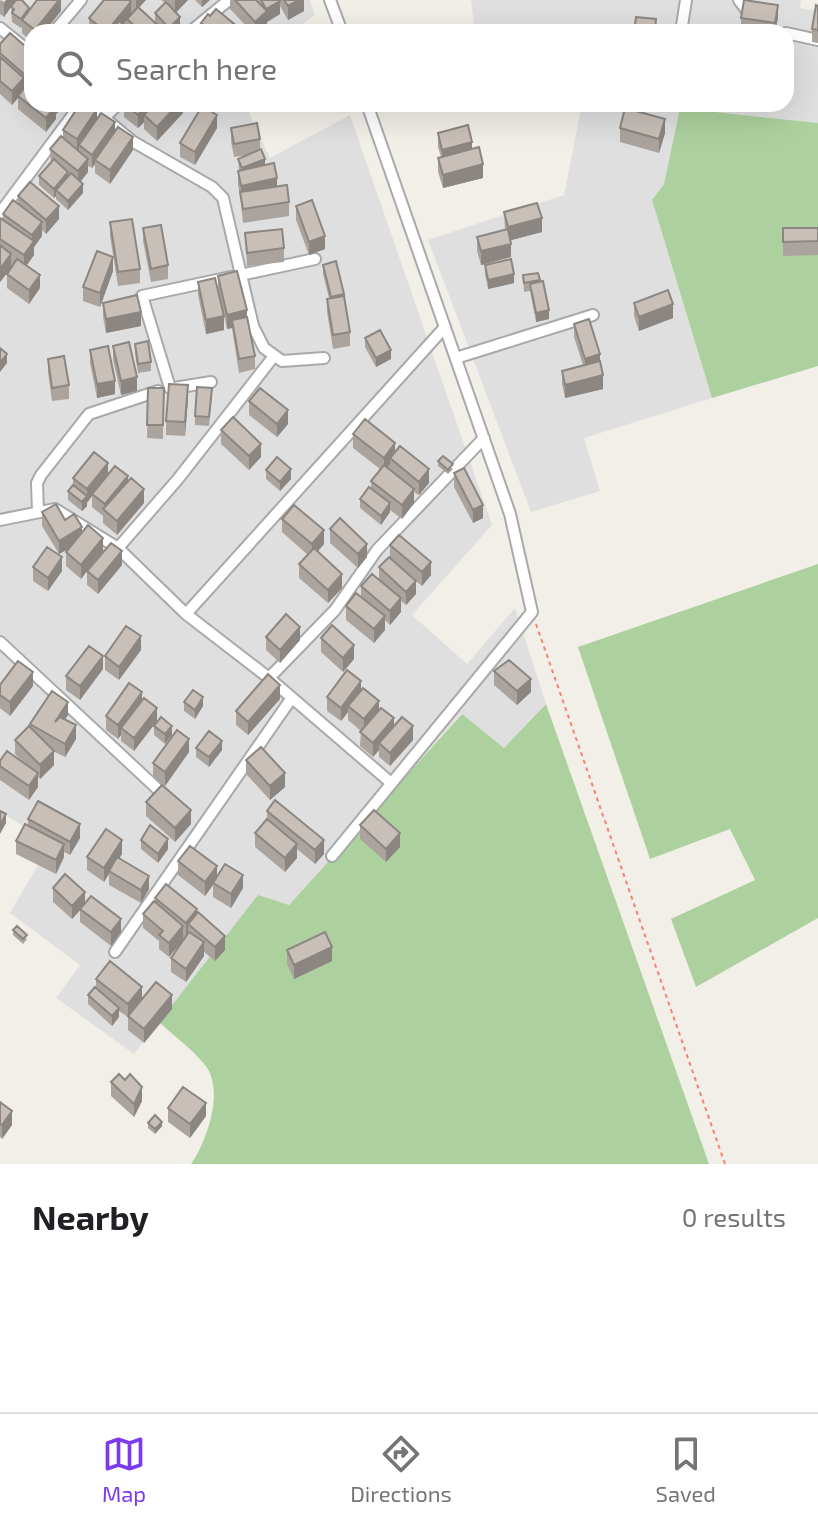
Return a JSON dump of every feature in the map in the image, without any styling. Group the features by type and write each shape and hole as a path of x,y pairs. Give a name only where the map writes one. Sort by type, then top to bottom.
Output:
{"street":[{"path":"61,24 81,0"},
{"path":"200,24 229,0"},
{"path":"330,0 339,24"},
{"path":"682,24 686,0"},
{"path":"739,0 755,22"},
{"path":"0,46 4,31 24,47"},
{"path":"794,35 818,40"},
{"path":"0,213 75,112"},
{"path":"98,112 132,141 212,187 223,198 253,326 264,348 289,362 324,358"},
{"path":"105,117 110,112"},
{"path":"332,856 532,612 510,514 370,112"},
{"path":"127,300 241,272 315,259"},
{"path":"142,296 170,388"},
{"path":"456,358 593,315"},
{"path":"186,614 445,327"},
{"path":"118,548 178,479 274,356"},
{"path":"38,511 37,483 41,475 89,414 170,388 211,382"},
{"path":"269,678 335,610 377,550 484,438"},
{"path":"0,520 55,509 118,548 186,614 269,678 390,782"},
{"path":"0,642 176,806"},
{"path":"115,952 199,827 291,699"},
{"path":"188,817 199,827"}],"path":[{"path":"532,612 725,1164"}],"shaded area":[{"path":"0,0 310,0 315,15 302,24 24,24 24,112 249,112 270,158 350,115 492,525 412,615 467,664 515,608 546,704 504,748 461,714 289,905 258,896 134,1054 56,998 80,965 10,913 51,843 0,812"},
{"path":"471,0 801,0 800,8 818,11 818,123 718,112 794,112 794,24 474,24"},
{"path":"580,112 680,112 664,184 652,200 712,398 584,438 600,491 531,512 428,240 564,195"}],"green space":[{"path":"679,112 717,112 818,123 818,366 712,398 652,200 664,184"},
{"path":"818,564 818,918 696,987 671,919 755,880 730,829 650,859 578,647"},
{"path":"546,704 709,1164 191,1164 208,1129 214,1088 211,1075 200,1059 159,1022 258,895 289,905 462,714 504,748"}],"building":[{"path":"16,0 22,0 29,8 21,19 12,13 14,9 11,7"},
{"path":"37,0 59,0 40,24 27,24 22,20"},
{"path":"104,0 131,2 113,24 96,24 89,18"},
{"path":"235,0 256,0 267,11 255,22"},
{"path":"261,0 280,0 280,1 266,9"},
{"path":"284,0 299,0 288,6"},
{"path":"744,0 778,5 775,23 741,18"},
{"path":"166,2 180,17 173,24 165,24 155,13"},
{"path":"818,6 818,30 812,29"},
{"path":"138,7 156,24 132,24 127,19"},
{"path":"216,9 234,24 201,23 208,14 210,16"},
{"path":"636,17 656,19 656,24 635,24"},
{"path":"10,33 24,45 24,74 0,53 0,44"},
{"path":"0,57 24,78 12,91 0,81"},
{"path":"75,112 95,112 77,139 63,130"},
{"path":"147,112 171,112 157,127 144,115"},
{"path":"198,112 217,115 195,152 180,143"},
{"path":"624,112 640,112 665,119 659,139 620,128"},
{"path":"101,113 115,122 92,155 79,145"},
{"path":"257,123 260,139 234,144 231,128"},
{"path":"468,125 472,142 442,150 438,133"},
{"path":"118,127 133,137 110,170 95,160"},
{"path":"61,136 88,159 78,171 50,149"},
{"path":"479,147 483,164 443,175 438,158"},
{"path":"261,149 265,159 242,168 238,159"},
{"path":"54,159 68,172 54,189 39,176"},
{"path":"274,163 277,178 241,186 238,171"},
{"path":"71,173 83,184 68,201 56,190"},
{"path":"30,182 59,206 46,220 18,196"},
{"path":"287,185 289,202 243,209 240,192"},
{"path":"13,200 42,222 32,235 3,214"},
{"path":"312,200 325,236 309,242 296,206"},
{"path":"537,203 542,218 508,227 504,212"},
{"path":"0,218 34,241 24,255 0,239"},
{"path":"132,219 140,269 118,272 110,222"},
{"path":"161,225 168,265 151,269 143,228"},
{"path":"783,228 818,228 818,241 783,242"},
{"path":"282,229 284,248 247,253 245,233"},
{"path":"508,229 511,244 481,251 477,237"},
{"path":"0,245 11,254 0,269"},
{"path":"97,251 113,257 100,293 83,287"},
{"path":"17,259 40,275 29,290 7,274"},
{"path":"511,259 514,274 488,280 485,265"},
{"path":"336,261 344,294 331,297 323,265"},
{"path":"237,271 247,310 227,315 218,276"},
{"path":"538,273 540,280 524,283 523,275"},
{"path":"215,278 224,316 206,320 198,282"},
{"path":"543,281 549,310 536,313 530,284"},
{"path":"668,290 673,304 639,317 634,303"},
{"path":"137,295 141,312 106,319 103,303"},
{"path":"344,296 350,332 333,335 327,299"},
{"path":"247,317 255,356 239,359 232,320"},
{"path":"589,319 600,354 585,359 574,324"},
{"path":"380,330 391,350 376,358 365,338"},
{"path":"148,341 151,362 138,364 135,344"},
{"path":"129,342 137,377 121,381 113,346"},
{"path":"108,346 115,381 97,384 90,350"},
{"path":"0,348 7,354 0,363"},
{"path":"64,356 69,385 52,388 48,359"},
{"path":"600,361 603,375 565,385 562,371"},
{"path":"169,384 188,385 185,422 166,421"},
{"path":"197,387 212,388 209,417 195,416"},
{"path":"148,388 164,388 163,425 147,425"},
{"path":"260,388 288,410 277,424 249,401"},
{"path":"233,417 261,444 249,456 221,430"},
{"path":"365,419 395,443 384,458 353,434"},
{"path":"400,446 429,469 419,482 390,458"},
{"path":"94,452 108,463 87,489 73,478"},
{"path":"443,456 453,464 448,470 438,461"},
{"path":"277,457 291,469 280,482 266,470"},
{"path":"384,465 414,489 402,505 371,481"},
{"path":"115,466 128,476 105,504 92,494"},
{"path":"464,468 483,505 473,510 454,473"},
{"path":"131,478 144,489 117,521 103,509"},
{"path":"73,485 87,496 82,502 68,491"},
{"path":"369,487 390,503 381,516 360,499"},
{"path":"56,504 65,520 74,514 82,527 59,541 42,512"},
{"path":"294,505 324,530 312,544 282,519"},
{"path":"340,518 367,544 358,554 330,529"},
{"path":"88,525 103,538 81,565 66,552"},
{"path":"399,535 431,562 422,572 390,545"},
{"path":"111,543 122,551 98,580 87,571"},
{"path":"47,547 62,557 48,578 33,567"},
{"path":"314,548 342,574 328,590 299,564"},
{"path":"389,557 416,581 406,592 379,567"},
{"path":"372,574 401,598 390,611 361,586"},
{"path":"356,593 385,616 374,629 346,606"},
{"path":"286,614 300,627 280,650 266,637"},
{"path":"332,625 354,645 343,658 321,638"},
{"path":"126,626 141,636 119,667 105,656"},
{"path":"89,646 103,656 80,686 66,676"},
{"path":"509,660 531,679 517,691 494,671"},
{"path":"18,661 33,672 10,702 0,695 0,685"},
{"path":"347,670 361,681 341,708 327,697"},
{"path":"268,674 280,685 248,722 236,711"},
{"path":"129,683 142,692 118,725 106,716"},
{"path":"363,688 379,701 364,719 348,706"},
{"path":"193,690 203,697 195,710 184,702"},
{"path":"52,691 68,702 55,722 60,717 76,725 65,744 30,724"},
{"path":"144,698 157,708 134,738 121,728"},
{"path":"381,708 394,718 373,743 360,732"},
{"path":"161,717 172,726 165,734 154,726"},
{"path":"402,717 413,726 390,753 379,743"},
{"path":"29,726 54,751 40,765 15,740"},
{"path":"177,730 189,739 165,772 153,763"},
{"path":"209,731 222,741 209,757 196,748"},
{"path":"261,747 285,773 270,786 246,760"},
{"path":"7,751 38,773 29,786 0,766"},
{"path":"162,785 191,810 175,828 146,802"},
{"path":"275,800 324,840 315,850 267,811"},
{"path":"38,801 80,824 70,842 28,819"},
{"path":"374,810 400,833 386,849 360,825"},
{"path":"0,811 6,814 0,825"},
{"path":"267,819 297,844 285,858 255,833"},
{"path":"25,824 64,844 56,860 16,841"},
{"path":"150,825 168,839 158,854 141,840"},
{"path":"106,829 122,840 104,868 87,857"},
{"path":"190,846 217,866 205,882 178,861"},
{"path":"117,857 149,876 141,890 109,871"},
{"path":"225,864 243,875 231,894 213,883"},
{"path":"65,874 85,892 72,906 53,888"},
{"path":"166,884 197,909 186,923 155,898"},
{"path":"91,896 121,919 111,932 80,909"},
{"path":"154,901 183,926 169,943 159,935 163,931 143,914"},
{"path":"198,912 225,936 215,947 188,924"},
{"path":"17,926 27,935 23,939 13,930"},
{"path":"189,932 204,942 186,969 171,958"},
{"path":"325,932 332,947 294,965 287,950"},
{"path":"110,961 142,987 128,1004 96,979"},
{"path":"156,982 172,995 144,1029 128,1016"},
{"path":"95,987 119,1008 112,1016 88,995"},
{"path":"119,1074 125,1080 130,1074 142,1087 134,1104 111,1082"},
{"path":"183,1087 206,1103 190,1124 168,1108"},
{"path":"0,1102 12,1111 2,1125 0,1124"},
{"path":"155,1115 162,1122 155,1129 148,1123"}]}
